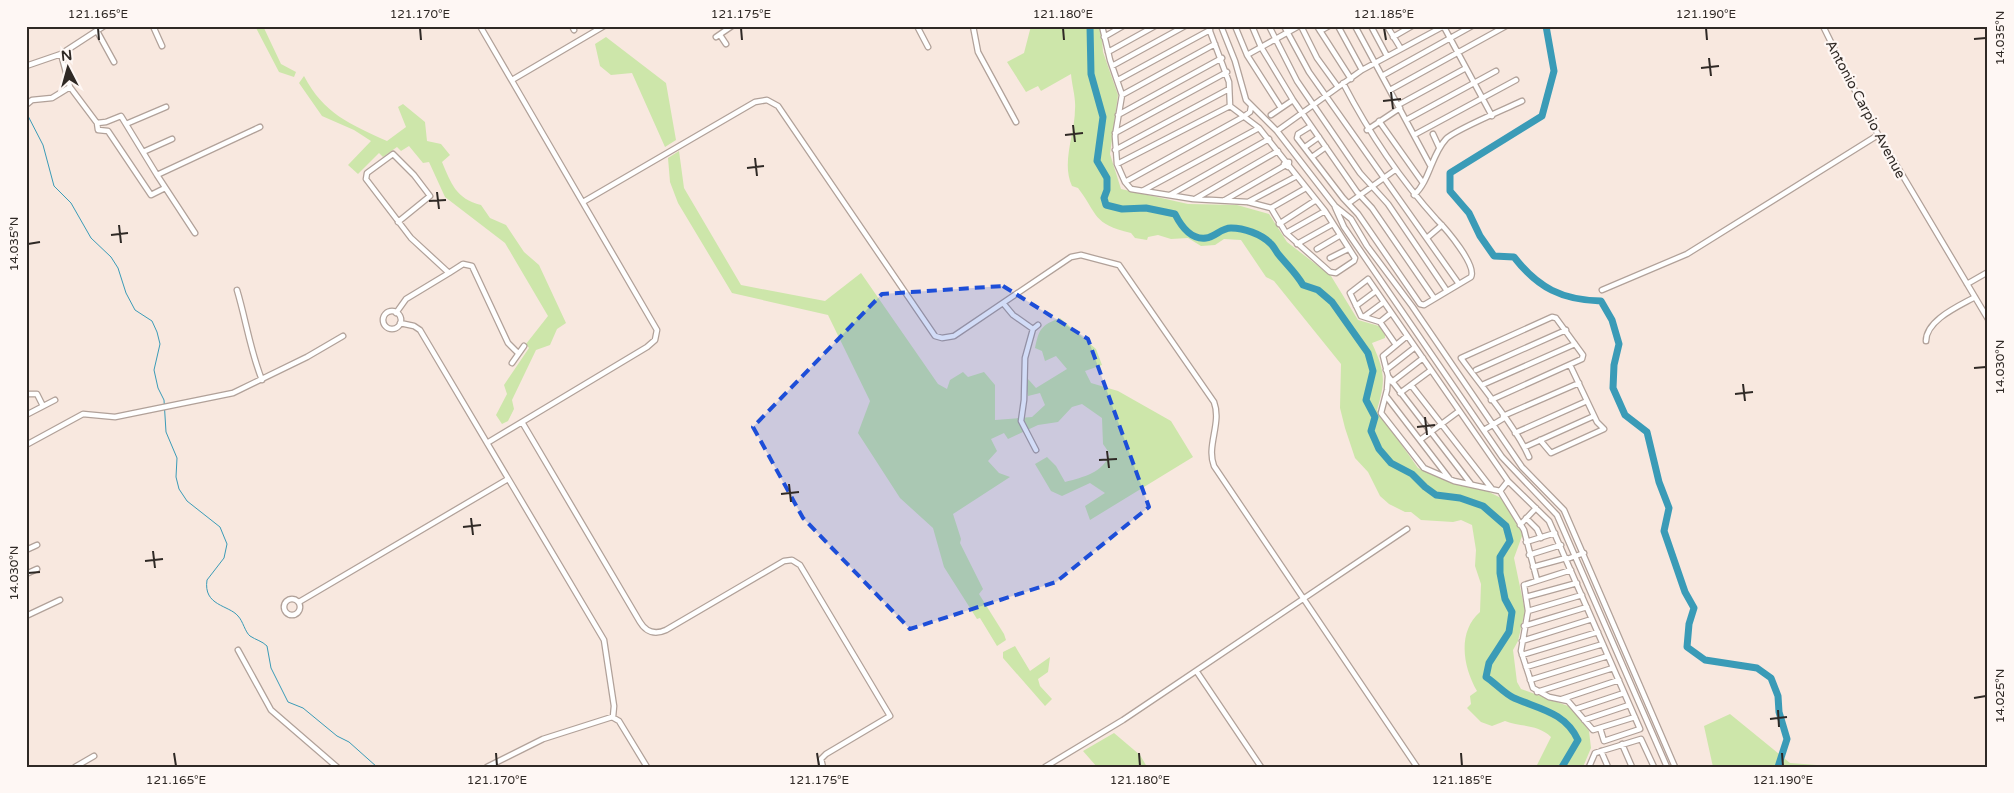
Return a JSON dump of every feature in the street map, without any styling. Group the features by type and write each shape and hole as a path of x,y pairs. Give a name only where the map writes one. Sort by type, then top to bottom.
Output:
{"street":[{"path":"26,66 61,54 104,26"},
{"path":"153,26 162,46"},
{"path":"480,26 654,322 656,337 647,347 487,443"},
{"path":"512,80 604,26"},
{"path":"726,44 718,36 732,26"},
{"path":"917,26 928,48"},
{"path":"973,26 978,52 1016,122"},
{"path":"1102,26 1112,66 1122,95 1115,132 1117,164 1125,182 1132,189 1193,199 1248,202 1271,208 1306,188"},
{"path":"1104,37 1123,26"},
{"path":"1108,52 1155,26"},
{"path":"1112,66 1185,26"},
{"path":"1222,26 1246,100 1277,131 1335,206 1352,220 1367,246 1412,306 1522,467 1564,510 1675,767"},
{"path":"1235,26 1247,55 1281,108"},
{"path":"1252,26 1261,47 1293,100 1360,195 1372,208 1434,298"},
{"path":"1269,26 1274,40 1297,81 1360,173 1388,204 1447,291"},
{"path":"1284,26 1310,72 1384,179 1396,192 1428,237 1459,284"},
{"path":"1247,55 1300,26 1317,58 1338,87"},
{"path":"1329,26 1319,29 1351,79"},
{"path":"1338,26 1362,70"},
{"path":"1355,26 1430,165"},
{"path":"1371,26 1388,56"},
{"path":"1387,26 1401,49"},
{"path":"1392,37 1412,26"},
{"path":"1277,131 1303,112 1315,106 1362,70 1444,26 1492,116"},
{"path":"1382,76 1472,26"},
{"path":"1390,90 1506,26"},
{"name":"Antonio Carpio Avenue","path":"1823,26 1878,135 1988,319"},
{"path":"1118,80 1209,28 1226,72 1230,106 1259,128 1269,139 1286,164 1325,211 1331,225 1354,261 1333,273 1286,233 1271,208"},
{"path":"97,31 114,62"},
{"path":"1122,95 1216,44"},
{"path":"61,54 70,87 97,123 98,130 108,131 151,195 165,188"},
{"path":"1118,114 1222,58"},
{"path":"1368,130 1399,106 1466,68"},
{"path":"1406,120 1496,71"},
{"path":"1115,132 1226,72"},
{"path":"1414,135 1516,80"},
{"path":"1311,126 1296,136 1349,203 1419,303 1424,304 1471,277 1472,270 1459,247 1395,170 1368,130 1343,83"},
{"path":"26,97 32,100 52,98 70,87"},
{"path":"1115,150 1229,89"},
{"path":"27,104 32,100"},
{"path":"583,202 755,102 770,100 778,106 933,334 942,338 954,336 1074,256 1082,255 1114,262 1121,266 1214,402 1216,411 1211,455 1213,464 1417,767"},
{"path":"1271,114 1293,100"},
{"path":"1414,195 1424,183 1430,165 1447,137 1522,101"},
{"path":"1117,164 1230,106"},
{"path":"126,124 166,107"},
{"path":"1125,182 1243,117 1250,112 1251,107"},
{"path":"97,123 106,122 119,115 195,233"},
{"path":"1379,121 1424,183"},
{"path":"157,175 260,127"},
{"path":"1144,190 1259,128"},
{"path":"1433,134 1439,148"},
{"path":"1602,290 1687,254 1878,135"},
{"path":"1304,147 1319,136"},
{"path":"143,152 172,139"},
{"path":"1169,195 1269,139"},
{"path":"1312,158 1326,147"},
{"path":"1193,199 1278,152"},
{"path":"398,222 430,195 393,154 367,173 366,177 398,222 411,238 449,273"},
{"path":"1223,201 1286,164"},
{"path":"1349,203 1395,170"},
{"path":"1248,202 1297,176"},
{"path":"1280,224 1316,200"},
{"path":"1335,206 1344,226 1502,457 1557,515 1667,767"},
{"path":"1286,233 1325,211"},
{"path":"1297,244 1331,225"},
{"path":"1428,237 1442,225"},
{"path":"1317,249 1339,236"},
{"path":"1330,258 1348,249"},
{"path":"396,313 406,300 463,264 472,266 508,344 518,353"},
{"path":"1967,284 1988,272"},
{"path":"1396,345 1380,322 1362,316 1350,293 1368,279 1508,481 1549,521 1640,728 1638,731 1604,741 1600,728"},
{"path":"237,290 244,314 251,354 262,380"},
{"path":"1356,306 1376,291"},
{"path":"1926,340 1927,331 1930,327 1945,315 1975,297"},
{"path":"1365,316 1384,302"},
{"path":"1003,303 1013,315 1033,329"},
{"path":"400,323 400,316 396,313 389,312 385,315 384,324 392,329 400,323 414,326 420,330 606,643 614,706 613,717"},
{"path":"1380,322 1392,313"},
{"path":"1491,400 1582,359 1582,355 1556,318 1552,317 1462,358 1491,400 1525,447 1529,457"},
{"path":"1036,450 1021,420 1024,400 1024,365 1033,329 1038,325"},
{"path":"1476,370 1566,330"},
{"path":"26,444 84,414 112,418 233,393 262,380 343,336"},
{"path":"1407,336 1383,356 1388,376 1472,485"},
{"path":"1482,385 1575,344"},
{"path":"512,363 524,346"},
{"path":"1386,370 1414,348"},
{"path":"1392,382 1422,358"},
{"path":"1540,440 1552,453 1604,430 1594,416 1570,364"},
{"path":"1400,393 1431,370"},
{"path":"1388,376 1386,396 1381,413 1424,468 1449,479 1500,491"},
{"path":"1484,430 1493,423 1495,418 1579,382"},
{"path":"1411,385 1492,490"},
{"path":"26,394 37,394 44,406"},
{"path":"1386,396 1449,479"},
{"path":"26,415 55,400"},
{"path":"1515,433 1587,401"},
{"path":"1420,440 1459,411"},
{"path":"1525,447 1594,416"},
{"path":"522,422 646,630 654,632 666,630 784,561 792,560 800,565 890,716 826,754 822,759 823,767"},
{"path":"299,602 508,479"},
{"path":"1500,491 1508,481"},
{"path":"1500,491 1520,524 1537,580"},
{"path":"1520,524 1536,508"},
{"path":"1526,518 1537,528 1541,538"},
{"path":"1045,767 1197,672 1407,530"},
{"path":"1526,542 1555,533"},
{"path":"26,550 37,545"},
{"path":"1530,555 1561,545"},
{"path":"1533,568 1567,560 1584,553"},
{"path":"26,574 37,569"},
{"path":"1571,570 1525,584 1528,611 1524,626 1522,655 1532,688 1537,692 1568,701 1592,730 1634,717"},
{"path":"1526,597 1577,583"},
{"path":"1528,611 1582,595"},
{"path":"26,616 60,600"},
{"path":"1524,626 1587,607"},
{"path":"1522,641 1592,619"},
{"path":"1522,655 1598,632"},
{"path":"1526,667 1603,644"},
{"path":"238,650 271,710 337,767"},
{"path":"1530,680 1608,656"},
{"path":"1537,692 1614,668"},
{"path":"1197,672 1261,767"},
{"path":"1561,700 1619,680"},
{"path":"1576,709 1624,693"},
{"path":"1584,720 1629,705"},
{"path":"487,767 546,738 613,717 619,720 647,767"},
{"path":"1590,767 1595,753 1642,739 1654,767"},
{"path":"1622,744 1632,767"},
{"path":"1602,751 1608,767"},
{"path":"76,767 94,756"},
{"path":"326,767 329,760"}],"highlighted area":[{"path":"1003,286 1088,339 1149,507 1056,582 910,629 803,518 753,427 882,294"}],"green space":[{"path":"255,26 263,26 281,64 296,72 294,77 279,72"},
{"path":"1031,26 1101,26 1103,52 1118,95 1110,154 1121,189 1188,204 1237,205 1269,214 1287,242 1331,276 1358,320 1379,326 1385,338 1372,343 1380,361 1383,376 1382,391 1377,410 1418,468 1451,483 1485,490 1501,498 1521,531 1522,536 1514,558 1525,611 1518,641 1513,650 1517,682 1521,689 1568,706 1578,716 1589,731 1591,748 1583,767 1536,767 1551,737 1535,728 1505,721 1492,726 1481,722 1467,708 1471,704 1470,696 1477,691 1468,671 1465,639 1473,620 1480,612 1481,584 1475,566 1476,550 1472,525 1461,520 1453,522 1421,520 1411,512 1405,512 1389,504 1380,496 1368,472 1355,458 1345,428 1340,408 1341,364 1274,281 1266,277 1241,240 1224,239 1215,245 1201,246 1188,238 1171,239 1158,235 1148,237 1147,240 1135,238 1131,233 1118,230 1102,222 1078,188 1072,186 1068,167 1075,105 1071,74 1041,91 1038,86 1026,92 1007,62 1024,53"},
{"path":"606,37 666,83 676,140 665,147 632,73 611,75 600,66 595,44"},
{"path":"304,76 320,100 329,109 350,123 387,141 406,127 398,107 403,104 425,122 427,141 441,144 450,155 442,162 448,177 460,194 466,199 481,205 490,218 506,225 524,252 539,265 566,323 557,329 550,345 536,350 512,400 514,409 508,421 502,424 496,415 507,394 504,385 529,348 526,344 548,316 505,243 445,197 429,162 423,163 409,146 401,151 397,147 383,157 379,153 358,174 348,165 371,141 354,130 322,116 299,83"},
{"path":"679,151 684,188 741,285 825,301 861,273 938,384 947,389 950,380 963,372 968,377 984,372 995,385 995,420 1032,417 1045,405 1040,393 1028,396 1025,381 1028,379 1036,388 1067,369 1056,356 1045,361 1042,351 1035,348 1042,328 1060,318 1096,349 1102,365 1085,371 1091,383 1118,391 1171,421 1193,457 1090,520 1085,506 1105,493 1090,483 1062,496 1051,491 1035,464 1047,457 1056,466 1065,482 1097,470 1110,454 1103,444 1102,418 1082,404 1072,407 1058,422 1038,425 1008,439 1004,433 991,439 997,451 988,461 999,473 1010,477 953,514 961,539 960,543 983,589 979,594 1006,640 997,646 980,618 977,619 944,567 933,528 900,498 858,433 870,401 828,315 732,293 678,203 670,182 668,158"},
{"path":"1015,646 1030,671 1050,657 1048,672 1038,679 1040,686 1052,699 1045,706 1003,658 1003,652"},
{"path":"1730,714 1790,763 1843,767 1713,767 1704,726"},
{"path":"1114,733 1140,755 1147,767 1097,767 1083,751"}],"waterway":[{"path":"1090,26 1091,74 1103,117 1097,161 1107,178 1107,190 1104,198 1106,205 1122,209 1146,208 1175,214 1187,231 1201,238 1206,238 1224,229 1231,228 1257,234 1271,244 1303,285 1318,290 1332,302 1368,353 1373,371 1366,400 1375,417 1371,431 1379,449 1391,463 1412,474 1436,495 1460,498 1483,506 1506,526 1510,541 1500,557 1500,573 1505,599 1512,612 1509,632 1489,663 1486,677 1511,696 1559,717 1573,731 1578,740 1562,767"},
{"path":"1546,26 1554,71 1542,116 1450,173 1450,191 1469,213 1480,236 1494,256 1514,257 1532,277 1563,295 1601,301 1612,320 1619,344 1614,365 1613,388 1625,415 1647,432 1659,482 1669,508 1664,531 1685,592 1694,608 1689,624 1687,647 1705,660 1757,668 1771,678 1778,696 1779,712 1787,739 1778,767"},
{"path":"26,112 43,145 54,186 71,203 91,238 111,257 118,268 126,293 135,310 152,321 157,332 160,344 154,370 158,388 164,400 166,432 177,458 176,477 179,489 187,501 220,527 227,544 224,558 207,580 209,595 218,604 234,612 250,636 267,646 271,668 288,702 303,708 337,736 349,742 377,767"}]}
